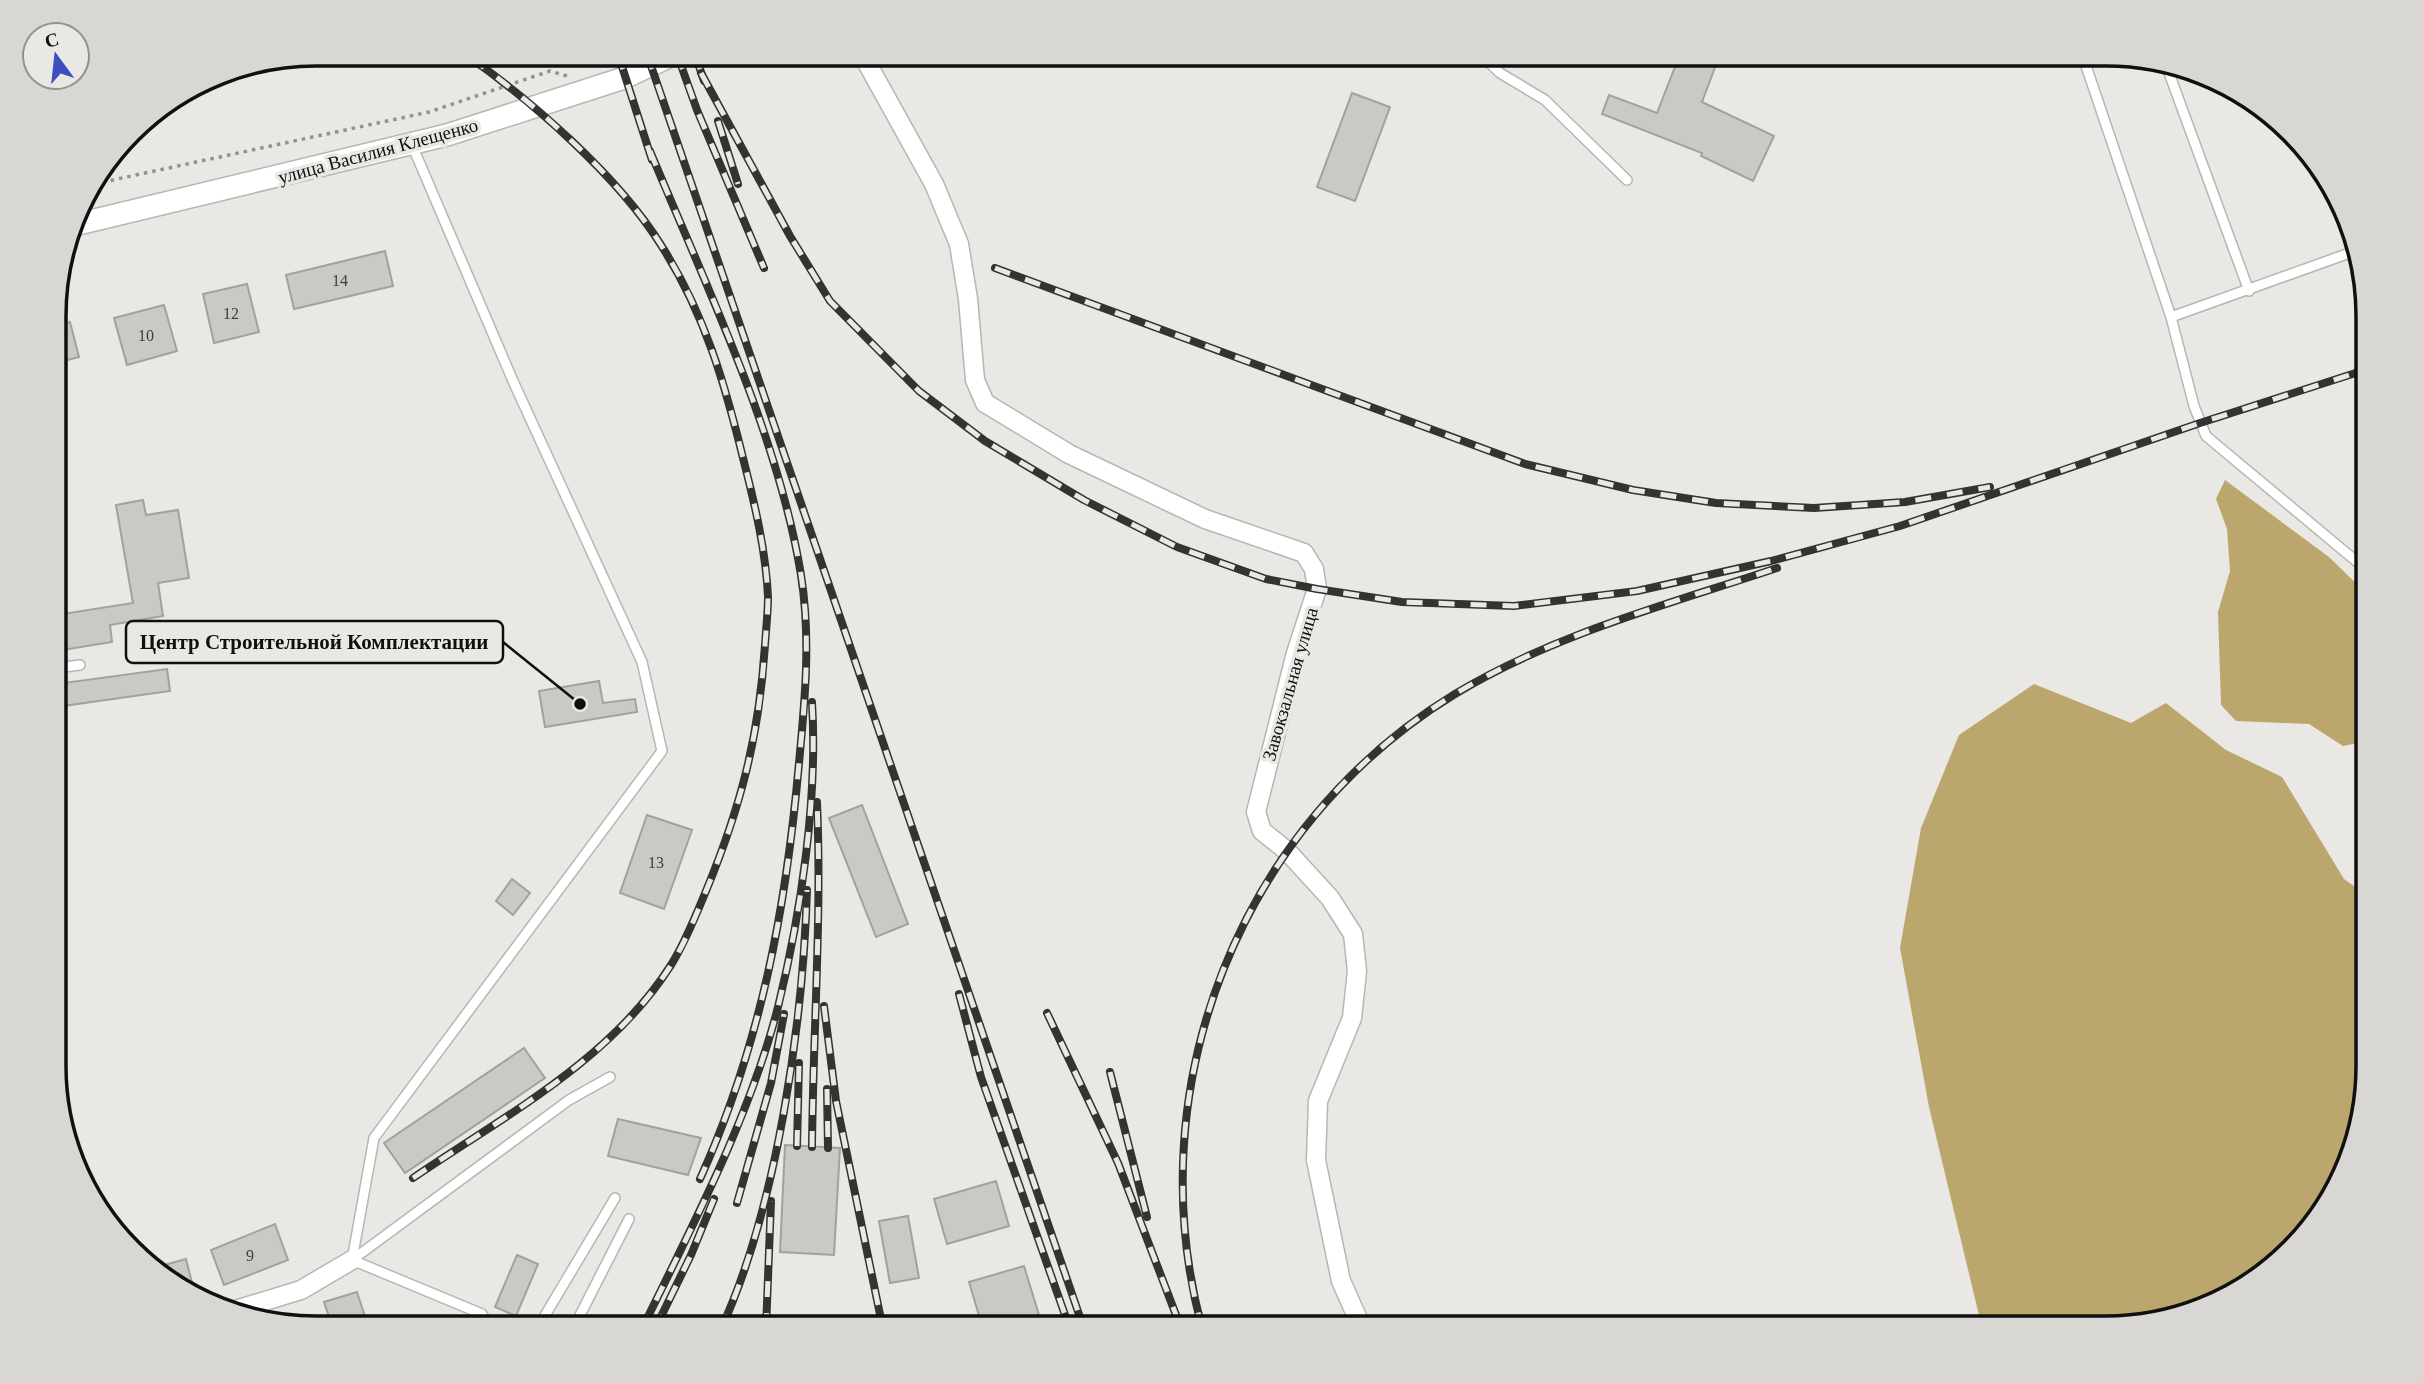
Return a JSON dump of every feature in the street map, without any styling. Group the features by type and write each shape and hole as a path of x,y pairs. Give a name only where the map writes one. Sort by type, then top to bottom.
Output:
{"street":[{"name":"улица Василия Клещенко","path":"85,222 412,145 624,78 650,66"},
{"name":"Завокзальная улица","path":"869,66 934,184 959,244 968,299 975,380 985,403 1069,454 1205,519 1304,553 1314,569 1317,589 1293,666 1256,812 1262,831 1287,851 1329,898 1353,934 1357,971 1352,1018 1318,1101 1316,1160 1341,1281 1357,1316"},
{"path":"247,1306 301,1290 352,1259"}],"lane":[{"path":"1493,66 1545,100 1627,180"},
{"path":"2086,66 2171,317 2194,406 2206,436 2356,561"},
{"path":"2170,75 2249,291"},
{"path":"352,1259 374,1138 662,751 642,662 518,393 412,145"},
{"path":"2171,317 2348,254"},
{"path":"66,667 80,665"},
{"path":"352,1259 569,1100 610,1077"},
{"path":"545,1316 615,1198"},
{"path":"580,1316 629,1219"},
{"path":"352,1259 483,1316"}],"path":[{"path":"107,181 429,112"}],"shaded area":[{"path":"2225,480 2329,557 2356,583 2356,743 2343,746 2309,724 2236,721 2221,705 2218,612 2230,571 2227,529 2216,499"},
{"path":"2034,684 2131,723 2166,703 2226,750 2282,777 2344,879 2356,888 2356,1083 2352,1115 2343,1147 2331,1177 2305,1219 2259,1265 2217,1291 2171,1308 2123,1316 1979,1316 1929,1107 1900,948 1921,828 1959,735"}],"building":[{"path":"1675,66 1716,66 1702,102 1774,136 1753,181 1701,156 1702,153 1602,114 1609,95 1657,113"},
{"path":"1352,93 1390,107 1355,201 1317,187"},
{"path":"385,251 393,286 294,309 286,275"},
{"path":"247,284 259,332 214,343 203,294"},
{"path":"164,305 177,351 127,365 114,318"},
{"path":"70,322 79,357 66,360 66,323"},
{"path":"143,500 146,515 178,510 189,578 158,583 163,616 110,625 112,642 66,649 66,613 133,603 116,505"},
{"path":"167,669 170,691 66,706 66,683"},
{"path":"599,681 603,703 635,699 637,712 545,727 539,691"},
{"path":"862,805 908,924 876,937 829,818"},
{"path":"647,815 692,830 664,909 620,893"},
{"path":"512,879 530,893 513,915 496,901"},
{"path":"524,1048 545,1078 405,1173 384,1143"},
{"path":"618,1119 701,1138 688,1175 608,1156"},
{"path":"785,1145 840,1148 834,1255 780,1252"},
{"path":"996,1181 1009,1226 947,1244 934,1199"},
{"path":"908,1216 919,1278 890,1283 879,1221"},
{"path":"275,1224 288,1260 224,1285 211,1250"},
{"path":"517,1255 538,1264 516,1316 495,1307"},
{"path":"186,1259 192,1284 178,1274 164,1265"},
{"path":"1024,1266 1039,1315 979,1316 969,1282"},
{"path":"357,1292 365,1316 329,1316 324,1302"}],"railway":[{"path":"413,1178 519,1109 587,1058 618,1030 646,999 671,965 686,938 718,860 746,771 758,710 768,609 765,563 748,478 712,350 690,297 661,245 622,193 572,141 481,66"},
{"path":"622,66 652,160"},
{"path":"651,66 1080,1316"},
{"path":"681,66 697,110 764,268"},
{"path":"699,66 704,81"},
{"path":"701,73 790,236 830,301 919,391 985,441 1084,500 1177,547 1266,579 1317,589 1402,602 1514,606 1637,591 1771,561 1900,526 2200,423 2356,373"},
{"path":"718,121 738,184"},
{"path":"650,151 716,306 758,414 790,521 801,575 806,622 806,669 794,817 778,923 755,1027 721,1128 700,1179"},
{"path":"995,268 1525,464 1633,490 1716,503 1814,508 1905,502 1990,487"},
{"path":"1200,1316 1185,1237 1184,1145 1197,1056 1224,969 1263,888 1316,814 1380,749 1455,694 1493,673 1572,637 1777,568"},
{"path":"648,1316 736,1130 778,1007 794,933 806,856 812,777 812,702"},
{"path":"812,1147 818,931 817,802"},
{"path":"726,1316 758,1228 784,1114 800,998 807,890"},
{"path":"959,994 981,1077 1065,1316"},
{"path":"824,1006 836,1101 880,1316"},
{"path":"1047,1013 1118,1163 1176,1316"},
{"path":"737,1203 771,1083 784,1014"},
{"path":"797,1146 799,1063"},
{"path":"1110,1072 1147,1217"},
{"path":"827,1089 828,1148"},
{"path":"661,1316 714,1199"},
{"path":"767,1316 771,1201"}],"place":[{"name":"Центр Строительной Комплектации","path":"580,704"}]}
